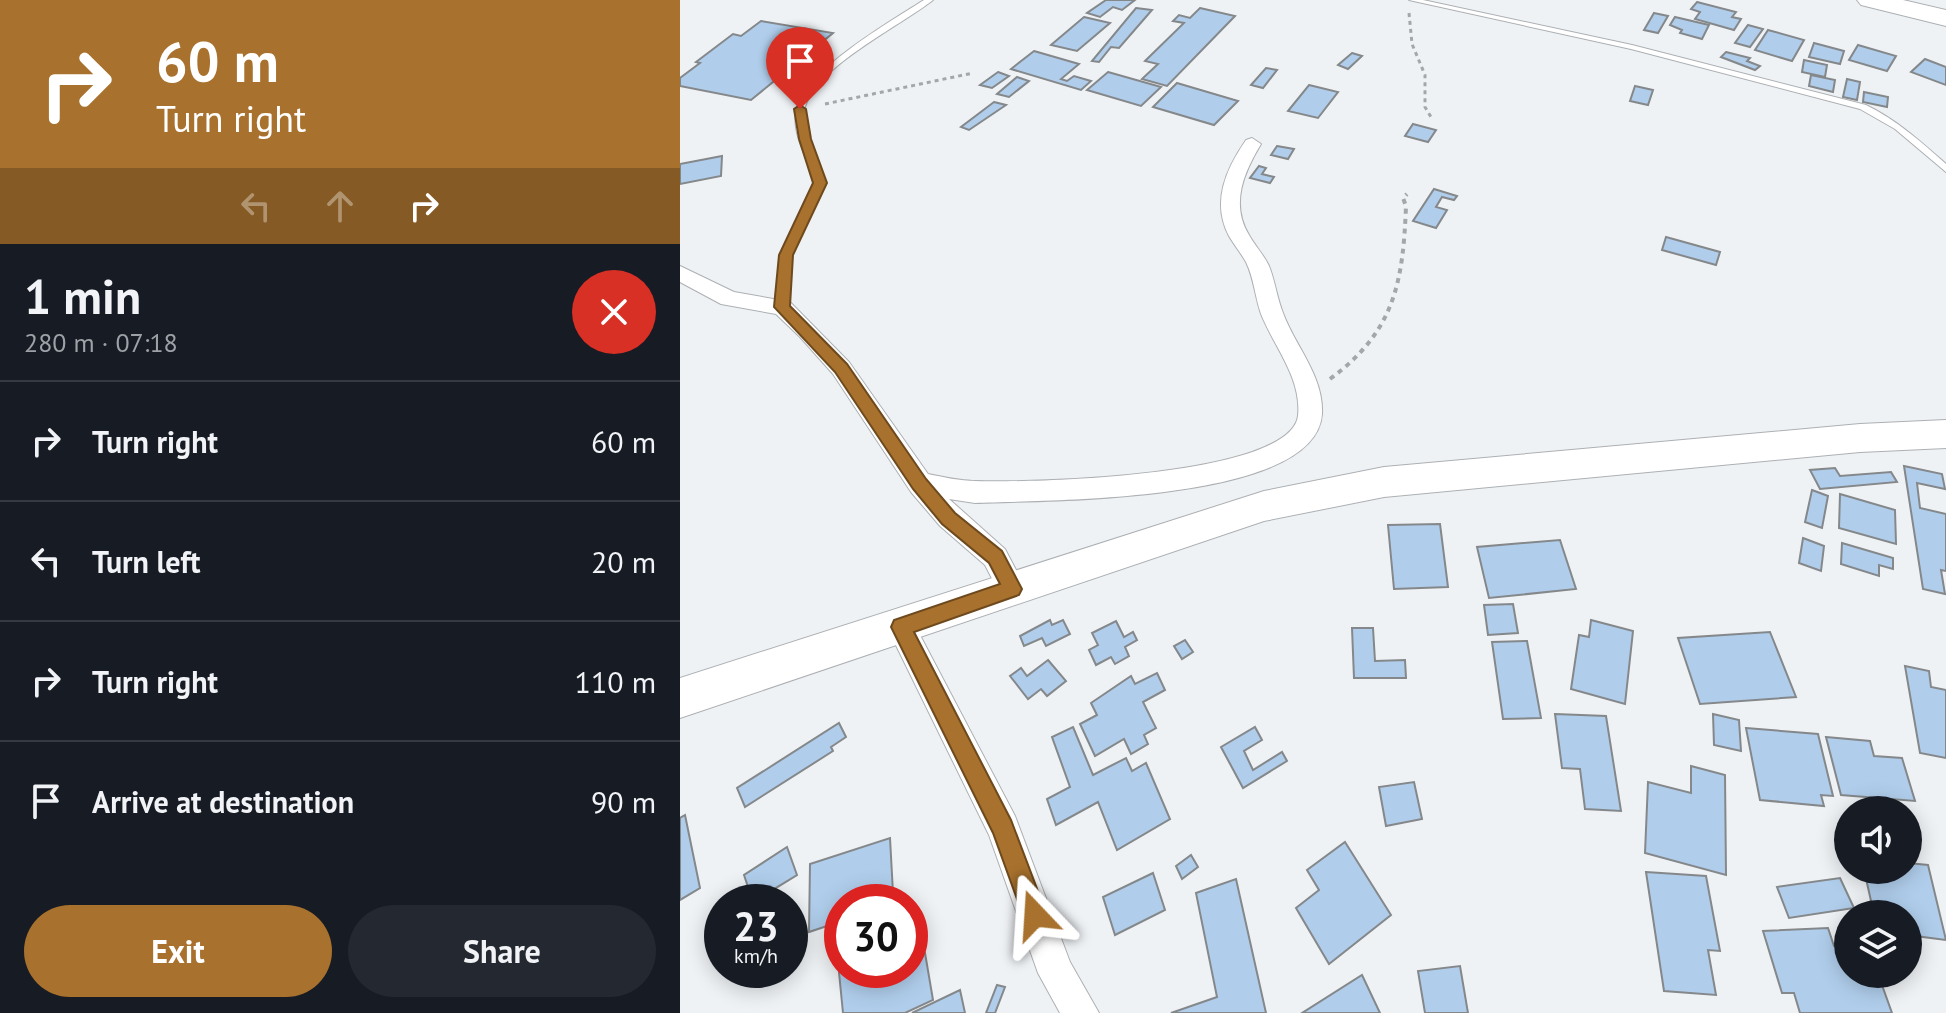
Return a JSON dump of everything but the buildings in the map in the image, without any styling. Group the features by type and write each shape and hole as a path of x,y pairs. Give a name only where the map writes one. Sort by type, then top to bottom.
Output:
{"highway":[{"path":"1870,0 1946,18"}],"street":[{"path":"920,484 975,492 1137,485 1219,473 1272,458 1291,447 1306,432 1309,392 1272,314 1257,264 1236,232 1230,212 1231,186 1252,144"},
{"path":"680,273 729,299 782,307 841,368 920,484 949,518 995,557 1012,589"},
{"path":"680,698 1264,506 1384,482 1860,438 1946,434"},
{"path":"901,627 1003,828 1056,973 1081,1013"}],"lane":[{"path":"782,307 786,255 820,183 805,139 800,109 829,72 929,0"},
{"path":"1413,0 1632,47 1863,107 1888,118 1946,169"}],"path":[{"path":"1409,10 1412,44 1425,75 1425,107 1431,117"},
{"path":"800,109 856,100 918,80 973,73"},
{"path":"1309,392 1353,362 1388,316 1404,262 1406,206 1403,198 1407,194"}],"route":[{"path":"800,109 805,139 820,183 786,255 782,307 841,368 920,484 949,518 995,557 1012,589 901,627 1003,828 1035,915"}]}
